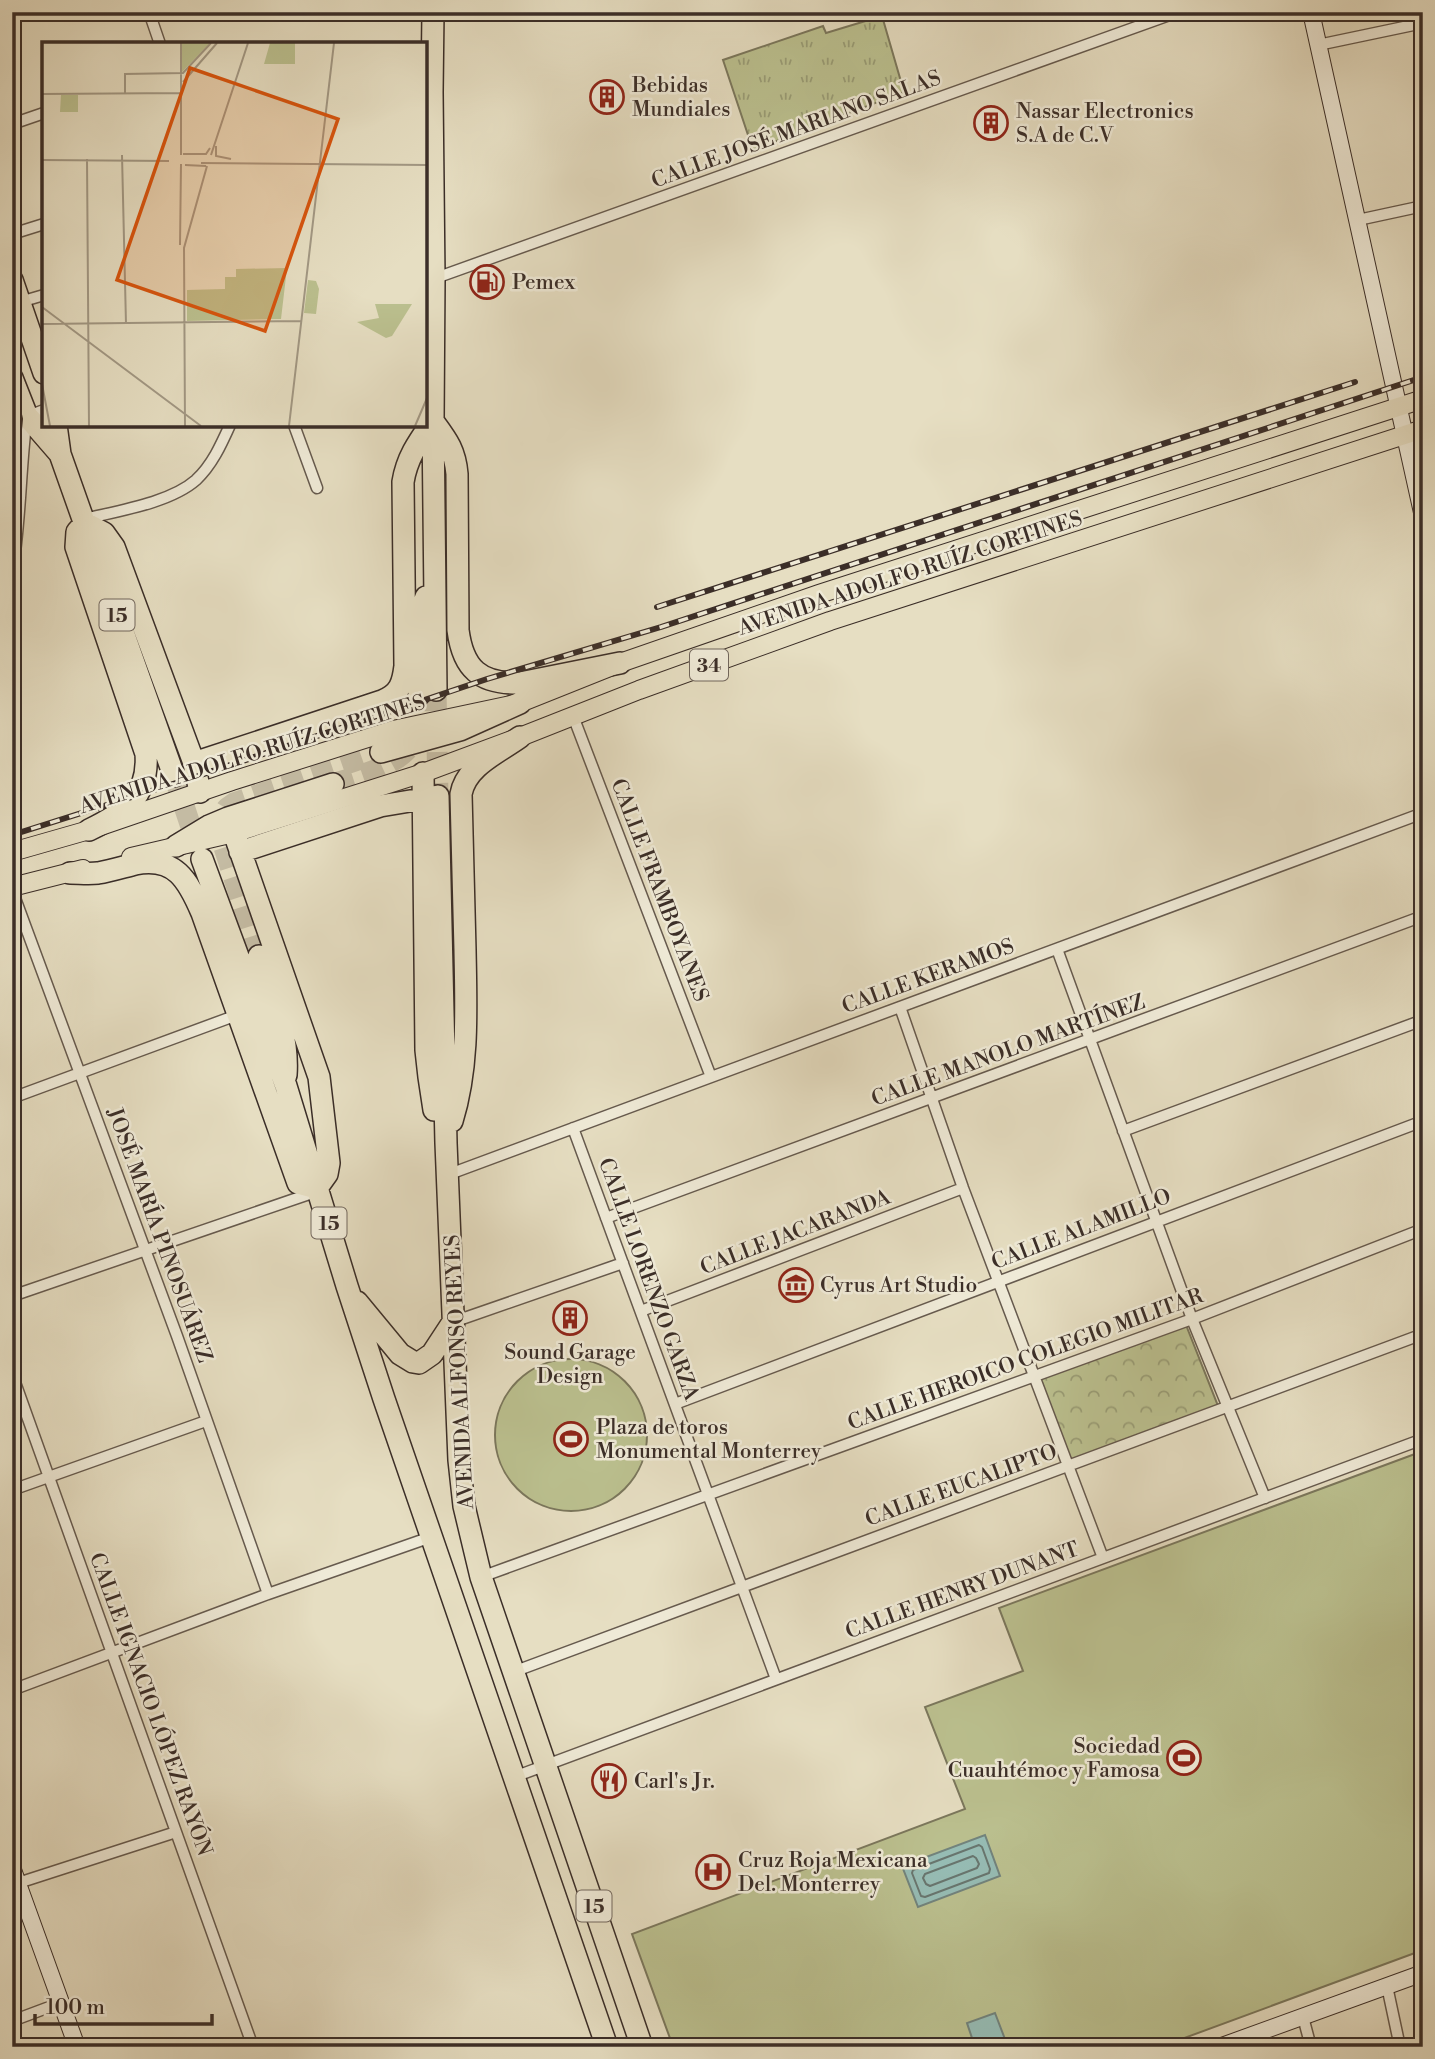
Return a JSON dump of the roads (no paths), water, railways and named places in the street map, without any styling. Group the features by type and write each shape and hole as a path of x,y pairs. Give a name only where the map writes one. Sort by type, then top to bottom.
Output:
{"highway":[{"path":"428,693 421,612 424,601 434,586 433,421 429,368 428,93 433,12"},
{"path":"12,280 42,367"},
{"name":"15","path":"12,378 28,416 60,454"},
{"path":"433,421 456,458 458,630 468,663 484,678 504,683 520,683 620,663"},
{"path":"194,763 392,698 398,692 404,677 402,482 412,450 433,421"},
{"name":"15","path":"56,427 60,454 174,776"},
{"path":"89,830 112,818 133,800 144,781 147,763 76,547 77,532 84,521 104,533 114,547 194,763 200,792"},
{"path":"381,752 460,730 520,703"},
{"path":"446,1143 458,1099 466,1051 461,794 463,784 472,770 520,737"},
{"path":"423,773 430,797 426,1050 432,1097 446,1143"},
{"path":"176,846 228,818 333,784"},
{"path":"70,873 97,873 139,863 155,863 174,869 186,881 194,894 298,1183 318,1190 327,1174 329,1163 320,1077 237,842 380,806 430,797"},
{"name":"15","path":"202,859 286,1086 349,1292 607,2047"},
{"path":"260,956 285,1035 288,1058 286,1086"},
{"name":"AVENIDA ALFONSO REYES","path":"446,1143 459,1460 464,1506 481,1577 642,2047"},
{"path":"349,1292 400,1354 413,1362 419,1363 432,1354 453,1322"}],"main road":[{"path":"1311,12 1423,517"},
{"name":"AVENIDA ADOLFO RUÍZ CORTINES","path":"12,852 89,830 393,730 520,703 620,663 819,594 1423,399"},
{"name":"AVENIDA ADOLFO RUÍZ CORTINES","path":"12,889 176,846 237,842 830,621 1423,429"},
{"path":"14,1878 77,2047"},
{"path":"1219,2047 1423,1973"}],"street":[{"path":"149,12 159,42"},
{"name":"CALLE JOSÉ MARIANO SALAS","path":"430,280 1178,12"},
{"path":"1318,45 1423,23"},
{"path":"12,124 42,114"},
{"path":"1358,220 1423,206"},
{"path":"12,234 42,225"},
{"path":"20,302 42,296"},
{"path":"12,573 18,531 22,451 28,416"},
{"path":"84,521 156,500 194,481 219,449 229,427"},
{"path":"296,427 317,488"},
{"name":"CALLE FRAMBOYANES","path":"573,716 711,1077"},
{"name":"CALLE KERAMOS","path":"447,1175 1423,813"},
{"name":"JOSÉ MARÍA PINOSUÁREZ","path":"12,889 145,1249 268,1594"},
{"name":"CALLE MANOLO MARTÍNEZ","path":"606,1218 1423,916"},
{"path":"1057,949 1192,1319 1265,1498"},
{"path":"900,1007 962,1188 1103,1558"},
{"path":"12,1098 237,1016"},
{"path":"1123,1131 1423,1020"},
{"name":"CALLE ALAMILLO","path":"675,1404 1423,1121"},
{"name":"CALLE LORENZO GARZA","path":"573,1128 776,1679"},
{"name":"CALLE JACARANDA","path":"641,1311 962,1188"},
{"path":"12,1296 318,1190"},
{"name":"CALLE HEROICO COLEGIO MILITAR","path":"481,1577 1192,1319 1423,1229"},
{"path":"453,1322 623,1263"},
{"name":"CALLE EUCALIPTO","path":"513,1672 1423,1334"},
{"name":"CALLE IGNACIO LÓPEZ RAYÓN","path":"12,1374 253,2047"},
{"path":"12,1490 206,1421"},
{"name":"CALLE HENRY DUNANT","path":"514,1777 1423,1439"},
{"path":"12,1690 268,1594 431,1537"},
{"path":"14,1878 176,1832"},
{"path":"1387,1986 1400,2047"},
{"path":"12,2021 60,2003"},
{"path":"1303,2017 1311,2047"}],"water":[{"path":"985,1835 1000,1876 918,1907 902,1866"},
{"path":"995,2013 1008,2047 975,2047 967,2023"}],"tunnel":[{"path":"436,690 438,796"},
{"path":"333,784 390,763 408,749 417,729 419,695"},
{"path":"259,956 220,835 221,818 234,803 381,752"},
{"path":"174,776 199,851"}],"railway":[{"path":"12,835 487,679 661,627 1423,377"},
{"path":"657,607 1355,382"},
{"path":"12,384 20,419 12,502"}],"place":[{"name":"Bebidas Mundiales","path":"607,97"},
{"name":"Nassar Electronics S.A de C.V","path":"991,123"},
{"name":"Pemex","path":"487,282"},
{"name":"Cyrus Art Studio","path":"796,1285"},
{"name":"Sound Garage Design","path":"570,1318"},
{"name":"Plaza de toros Monumental Monterrey","path":"571,1439"},
{"name":"Sociedad Cuauhtémoc y Famosa","path":"1184,1758"},
{"name":"Carl's Jr.","path":"609,1781"},
{"name":"Cruz Roja Mexicana Del. Monterrey","path":"713,1872"}]}
